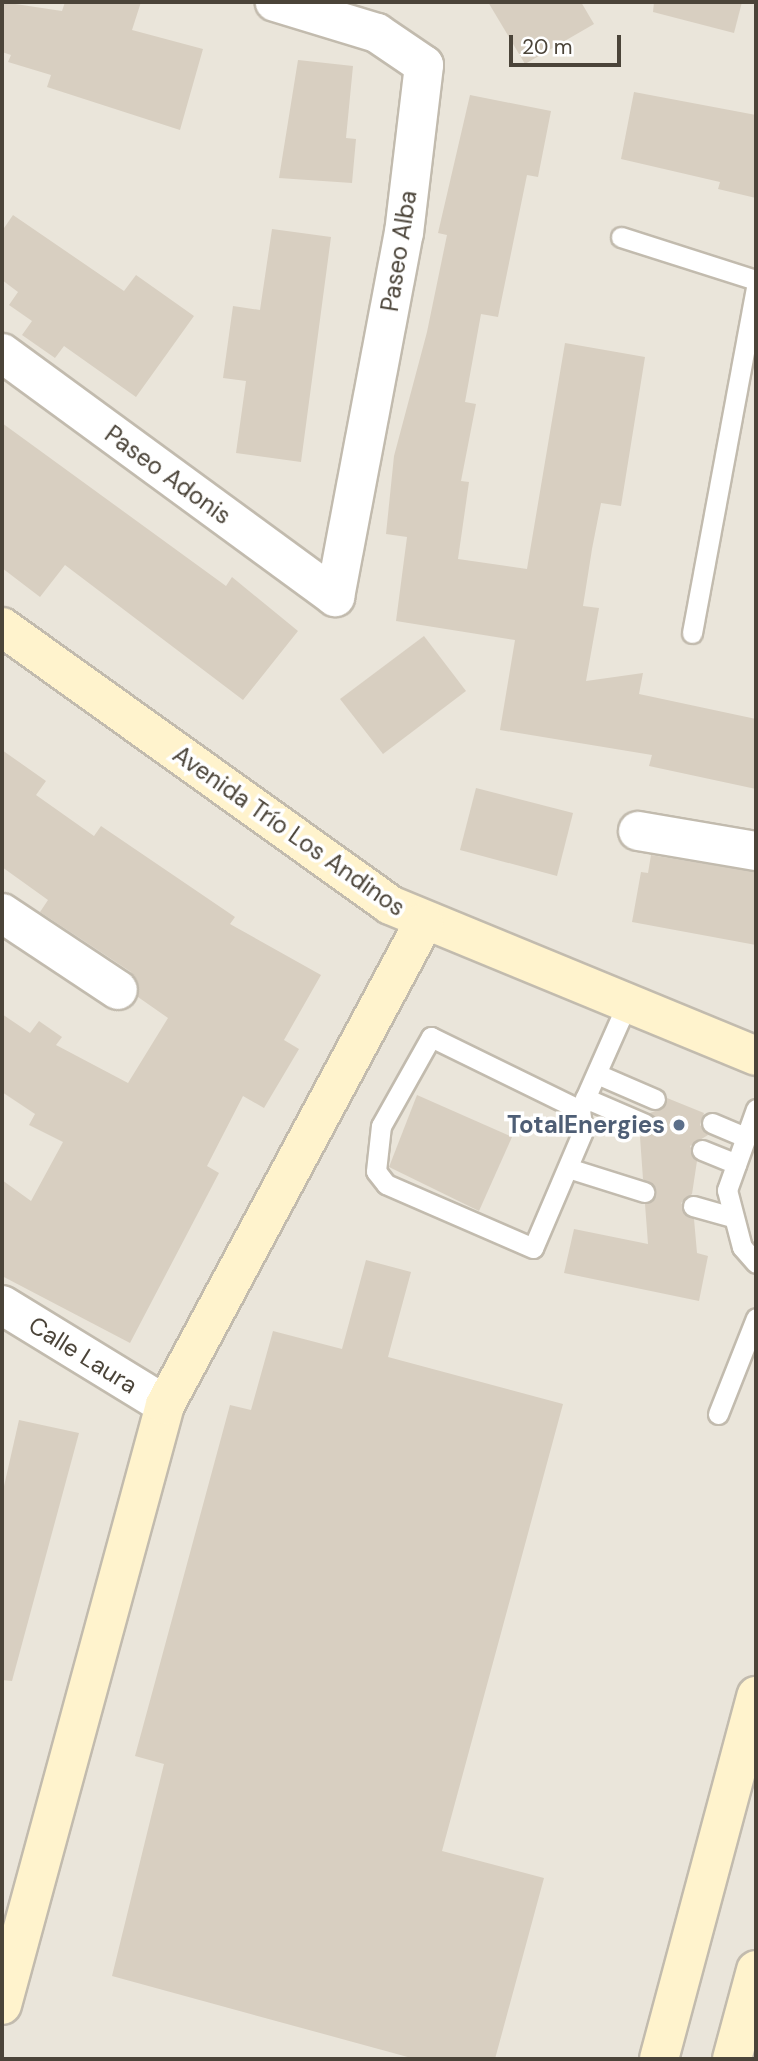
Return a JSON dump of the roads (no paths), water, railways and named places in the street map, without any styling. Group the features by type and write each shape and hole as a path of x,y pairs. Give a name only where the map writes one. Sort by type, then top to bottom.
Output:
{"street":[{"name":"Paseo Alba","path":"275,2 377,33 424,65 404,233 335,597"},
{"name":"Paseo Adonis","path":"2,353 335,597"},
{"name":"Avenida Trío Los Andinos","path":"2,627 376,896 424,922 756,1056"},
{"path":"638,831 756,851"},
{"path":"2,913 118,990"},
{"path":"2,2006 164,1405 424,922"},
{"name":"Calle Laura","path":"2,1305 164,1405"},
{"path":"659,2059 756,1696"},
{"path":"732,2059 756,1970"}],"lane":[{"path":"621,237 756,280"},
{"path":"692,633 756,287"},
{"path":"627,1004 583,1104 583,1131 533,1248 386,1184 376,1171 381,1126 431,1037 583,1104 645,1124"},
{"path":"597,1073 655,1099"},
{"path":"756,1109 727,1190 741,1247 756,1263"},
{"path":"712,1123 745,1137"},
{"path":"702,1150 736,1164"},
{"path":"568,1168 644,1192"},
{"path":"693,1206 732,1217"},
{"path":"718,1413 756,1318"}],"place":[{"name":"TotalEnergies","path":"679,1125"}]}
